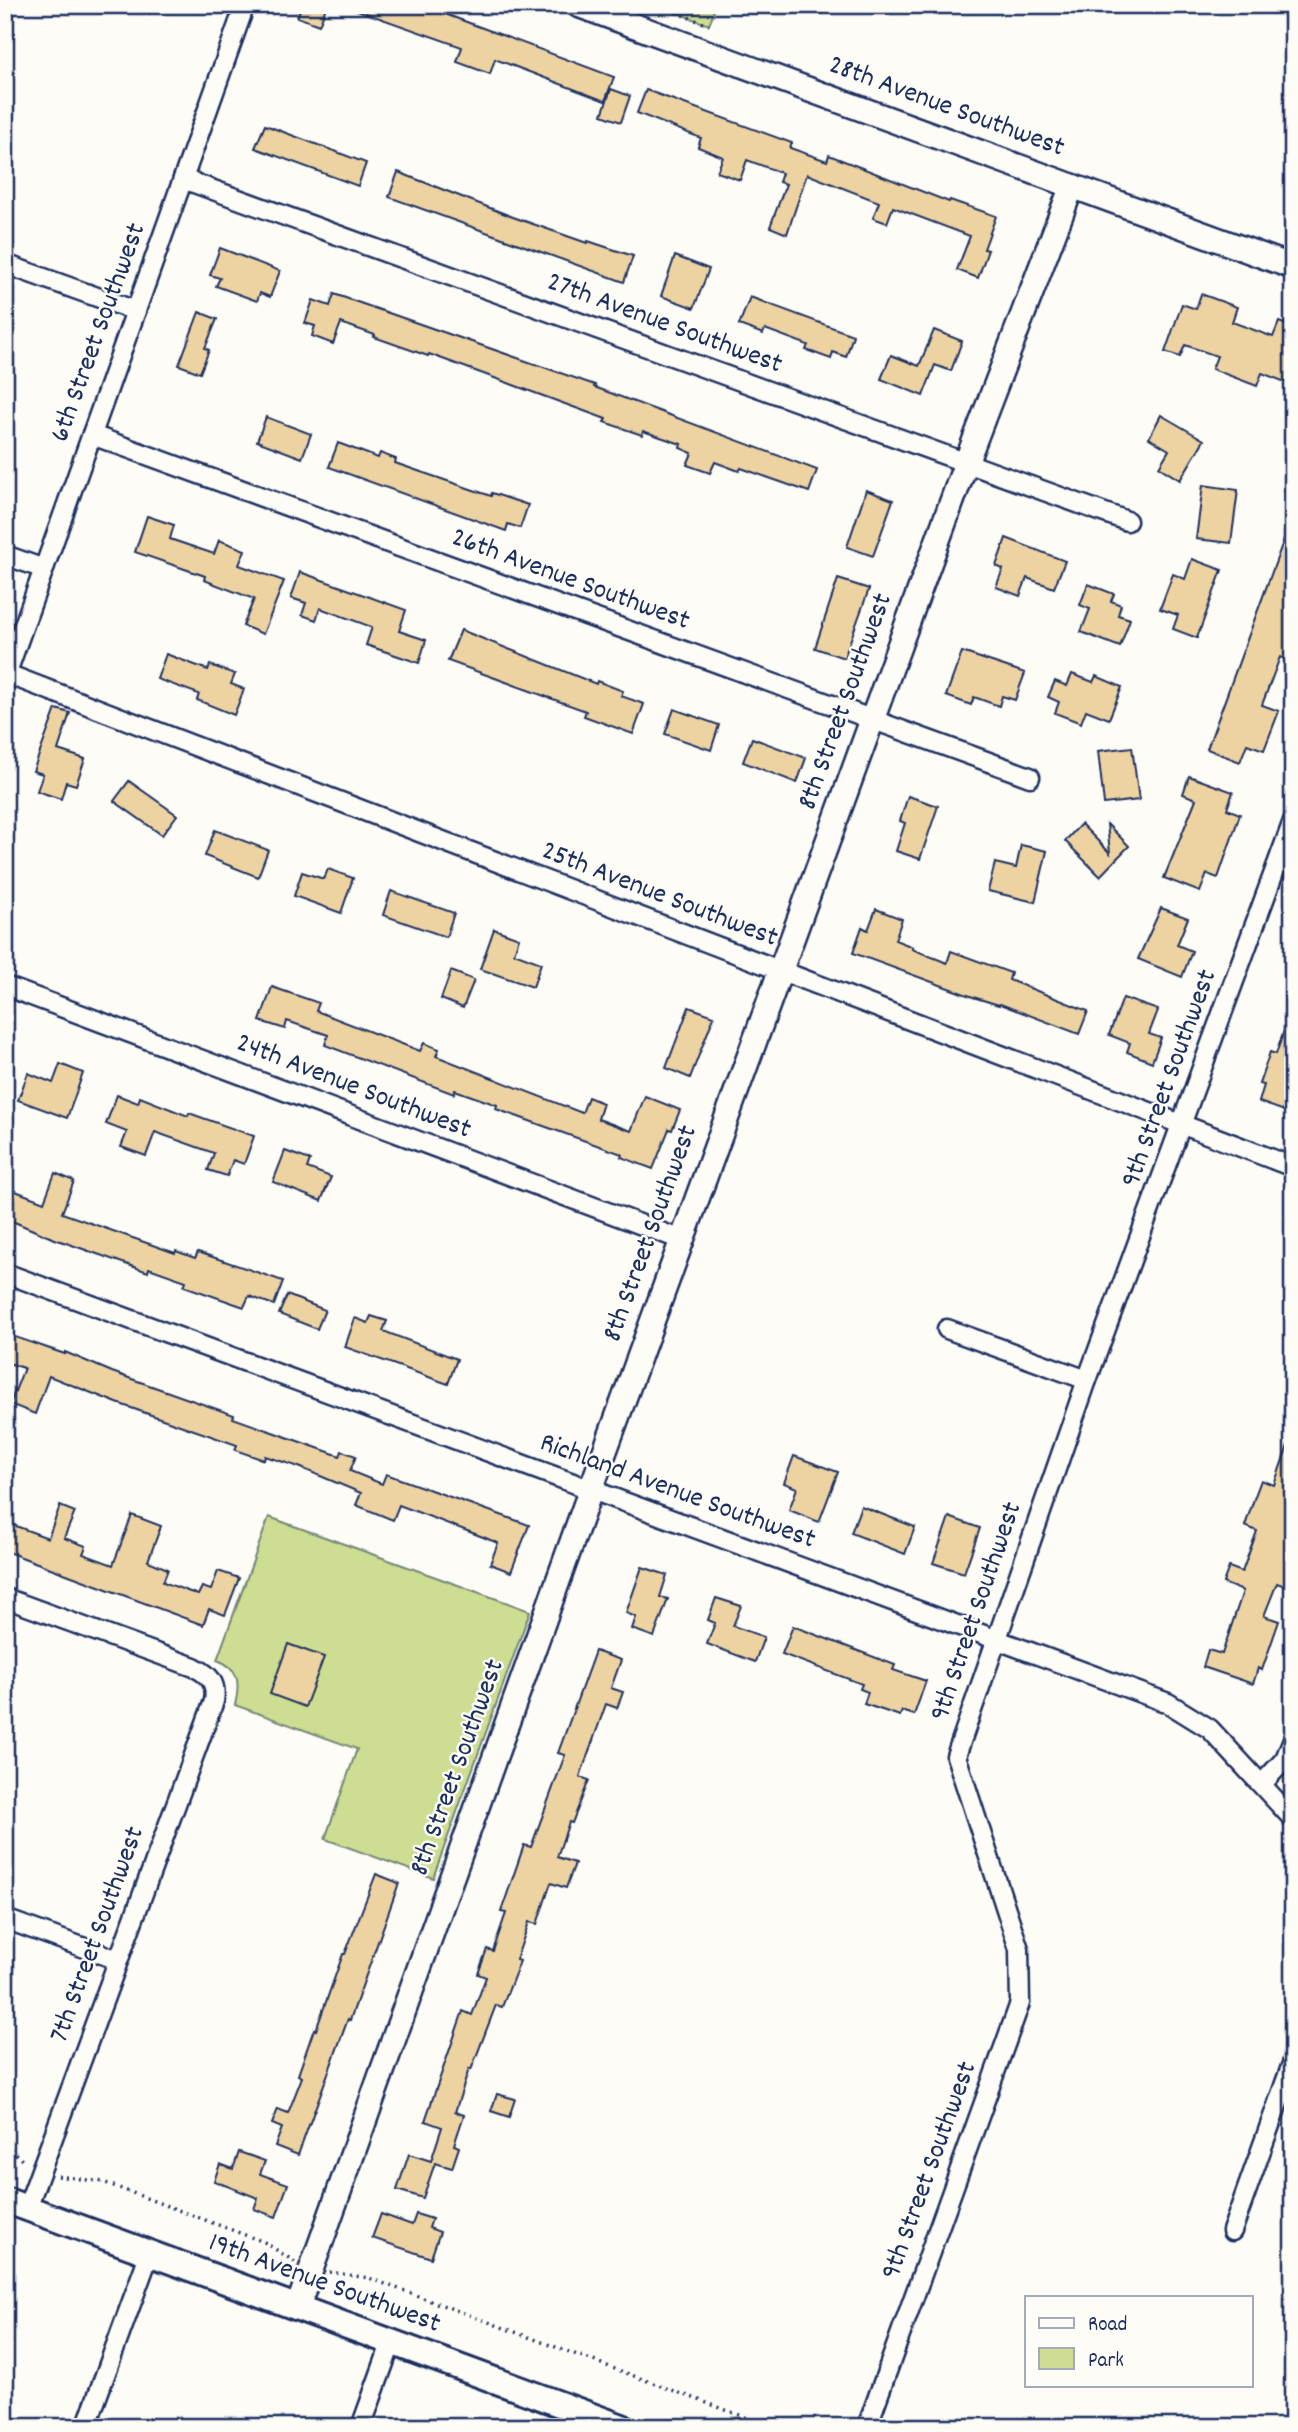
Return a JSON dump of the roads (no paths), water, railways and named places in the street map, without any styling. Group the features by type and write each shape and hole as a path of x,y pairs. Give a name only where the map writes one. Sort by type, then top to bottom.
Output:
{"main road":[{"name":"19th Avenue Southwest","path":"16,2204 622,2427"}],"street":[{"name":"6th Street Southwest","path":"6,676 245,5"},
{"name":"28th Avenue Southwest","path":"578,5 1293,267"},
{"name":"27th Avenue Southwest","path":"183,179 1127,521"},
{"name":"8th Street Southwest","path":"298,2306 780,970 966,463 1072,186"},
{"path":"5,264 136,311"},
{"name":"26th Avenue Southwest","path":"92,435 1030,777"},
{"path":"5,555 44,569"},
{"name":"25th Avenue Southwest","path":"6,676 1293,1167"},
{"name":"9th Street Southwest","path":"867,2427 1020,2003 1019,1949 956,1756 1087,1380 1293,821"},
{"name":"24th Avenue Southwest","path":"5,986 682,1240"},
{"name":"Richland Avenue Southwest","path":"5,1273 1168,1703 1210,1729 1293,1819"},
{"path":"947,1329 1087,1380"},
{"name":"7th Street Southwest","path":"5,1598 194,1667 213,1679 215,1686 214,1701 118,1960 16,2204"},
{"path":"1262,1784 1285,1759 1293,1739"},
{"path":"5,1919 118,1960"},
{"path":"1232,2231 1293,2061"},
{"path":"86,2427 150,2252"},
{"path":"360,2427 392,2341"}]}
